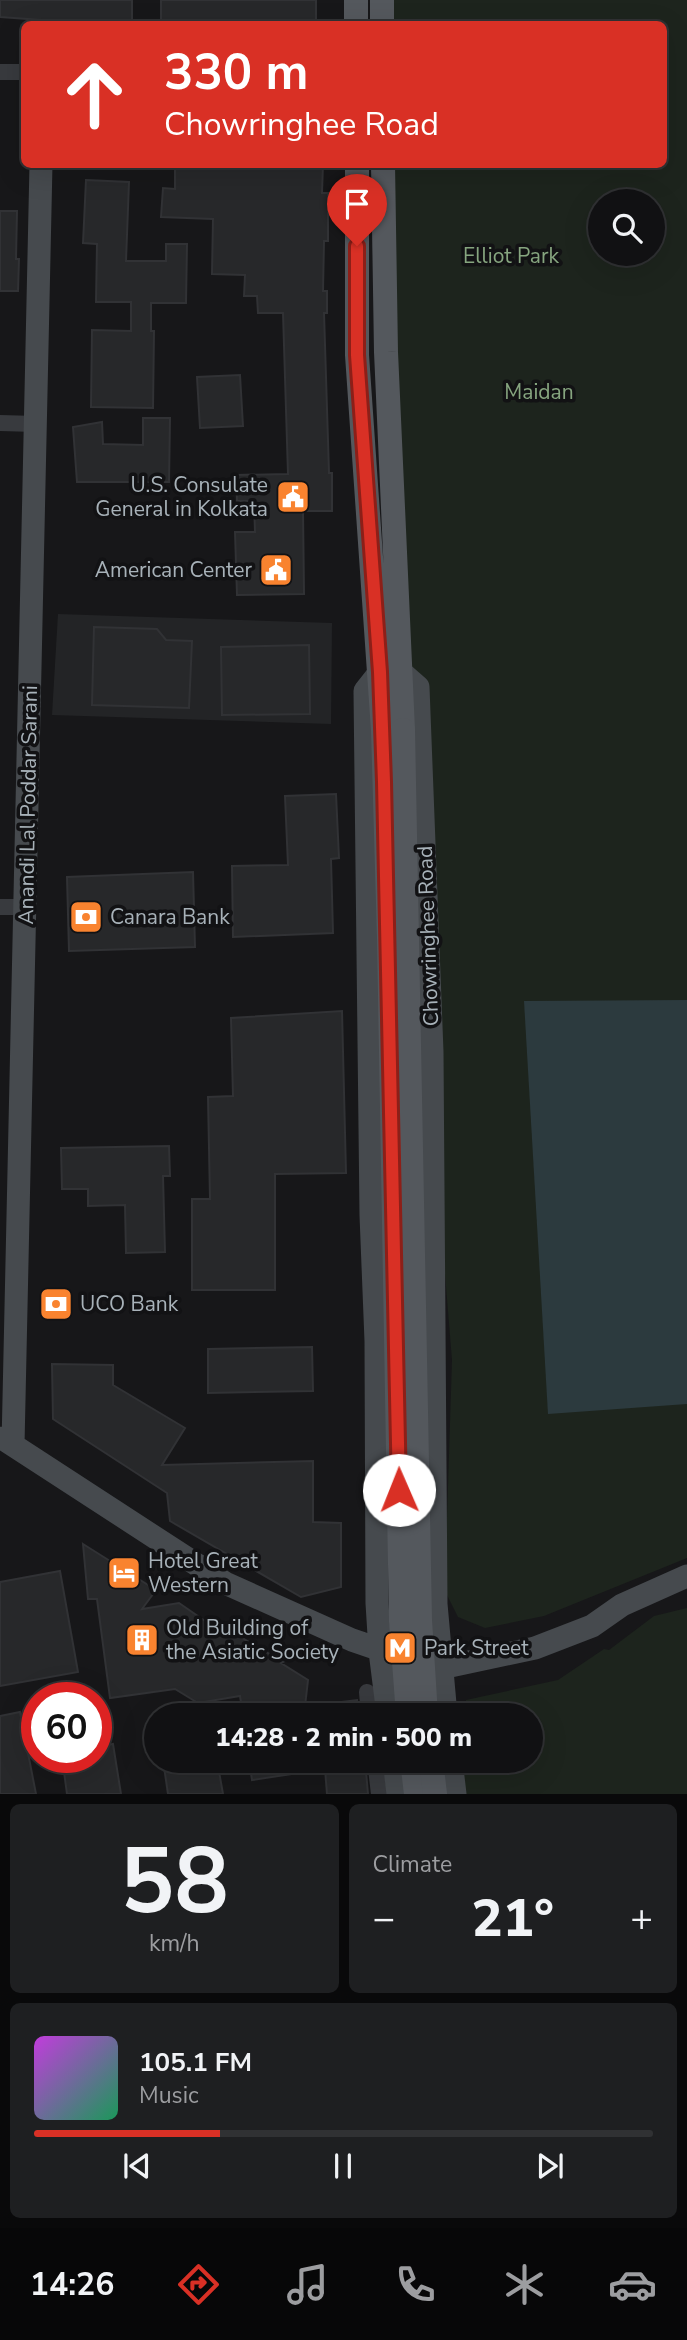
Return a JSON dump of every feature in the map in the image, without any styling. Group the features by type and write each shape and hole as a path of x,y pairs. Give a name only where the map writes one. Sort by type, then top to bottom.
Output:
{"main road":[{"path":"356,0 356,21"},
{"path":"382,0 382,21"},
{"name":"Anandi Lal Poddar Sarani","path":"6,1441 25,907 41,168"},
{"name":"Chowringhee Road","path":"357,168 357,355 391,673"},
{"name":"Chowringhee Road","path":"383,168 391,673"},
{"path":"391,673 420,1620 425,1703"},
{"name":"Chowringhee Road","path":"386,1703 380,1651 376,1341 371,1215 365,691 391,673"},
{"name":"Chowringhee Road","path":"391,673 418,687 432,1052 436,1604 445,1703"},
{"path":"393,730 389,938 401,1621 407,1703"},
{"path":"371,1215 383,1229 400,1235 419,1231 433,1218"},
{"path":"6,1441 225,1583 380,1651 441,1668 535,1648 592,1626 622,1605 687,1576"},
{"path":"396,1773 398,1794"},
{"path":"414,1773 416,1794"},
{"path":"433,1773 435,1794"},
{"path":"453,1773 455,1794"}],"street":[{"path":"0,72 21,72"},
{"path":"0,423 36,424"},
{"path":"0,908 25,907"},
{"path":"367,1692 368,1703"},
{"path":"377,1773 379,1794"}],"shaded area":[{"path":"58,614 332,623 331,724 52,715"},
{"path":"687,1000 687,1404 548,1414 524,1001"}],"green space":[{"name":"Maidan","path":"391,0 687,0 687,1558 544,1616 485,1628 458,1617 446,1593 445,1581 452,1360 418,943 390,168 667,168 667,21 391,21"},
{"path":"687,1608 687,1794 462,1794 459,1773 543,1773 543,1703 465,1703 466,1700 558,1680 604,1649 609,1650 654,1616"}],"building":[{"path":"0,0 132,0 132,21 41,21 0,17"},
{"path":"161,0 316,0 316,21 161,21"},
{"path":"175,168 323,168 322,193 328,193 328,241 324,241 323,291 327,291 327,313 324,313 332,511 303,511 304,594 237,595 235,532 255,532 254,501 237,501 236,475 288,474 283,313 258,313 257,296 244,296 245,275 212,274 213,219 161,217 163,188 175,189"},
{"path":"86,180 129,182 126,261 166,261 166,244 187,244 186,303 151,303 151,331 154,331 153,408 91,407 92,330 131,331 131,302 96,302 97,244 83,243"},
{"path":"0,211 17,211 18,291 0,291"},
{"path":"240,375 243,426 200,428 197,377"},
{"path":"143,418 170,418 169,482 77,482 73,427 102,422 103,444 143,445"},
{"path":"94,627 157,629 166,640 192,641 189,708 92,705"},
{"path":"309,645 310,714 222,715 221,647"},
{"path":"336,794 339,858 331,859 333,933 233,937 232,866 288,865 285,796"},
{"path":"193,872 195,947 69,951 67,877"},
{"path":"342,1011 346,1173 275,1174 275,1290 192,1290 192,1199 210,1199 208,1097 233,1096 231,1018"},
{"path":"169,1146 170,1176 163,1176 165,1252 126,1253 125,1205 88,1206 88,1189 62,1189 61,1148"},
{"path":"312,1347 313,1391 208,1393 208,1349"},
{"path":"52,1364 113,1365 113,1385 185,1428 162,1465 313,1461 313,1522 341,1523 341,1587 301,1597 170,1521 167,1493 53,1419"},
{"path":"83,1544 156,1590 142,1609 179,1603 208,1623 210,1619 283,1662 281,1663 308,1680 305,1703 241,1703 240,1696 198,1703 175,1689 112,1698 112,1682 108,1682 97,1599 88,1599"},
{"path":"60,1571 78,1672 0,1686 0,1582"},
{"path":"357,1700 357,1703 332,1703"},
{"path":"20,1712 21,1773 32,1773 36,1794 0,1794 0,1716"},
{"path":"112,1744 121,1794 67,1794 64,1773 112,1773"},
{"path":"165,1773 219,1773 223,1794 168,1794"},
{"path":"251,1773 298,1773 252,1780"},
{"path":"325,1773 366,1773 368,1794 327,1794"}],"place":[{"name":"U.S. Consulate General in Kolkata","path":"293,497"},
{"name":"American Center","path":"276,570"},
{"name":"Canara Bank","path":"86,917"},
{"name":"UCO Bank","path":"56,1304"},
{"name":"Hotel Great Western","path":"124,1573"},
{"name":"Old Building of the Asiatic Society","path":"142,1640"},
{"name":"Park Street","path":"400,1648"}],"route":[{"path":"357,246 357,355 380,672 384,782 390,964 399,1490"}],"park label":[{"name":"Elliot Park","path":"511,256"}]}
